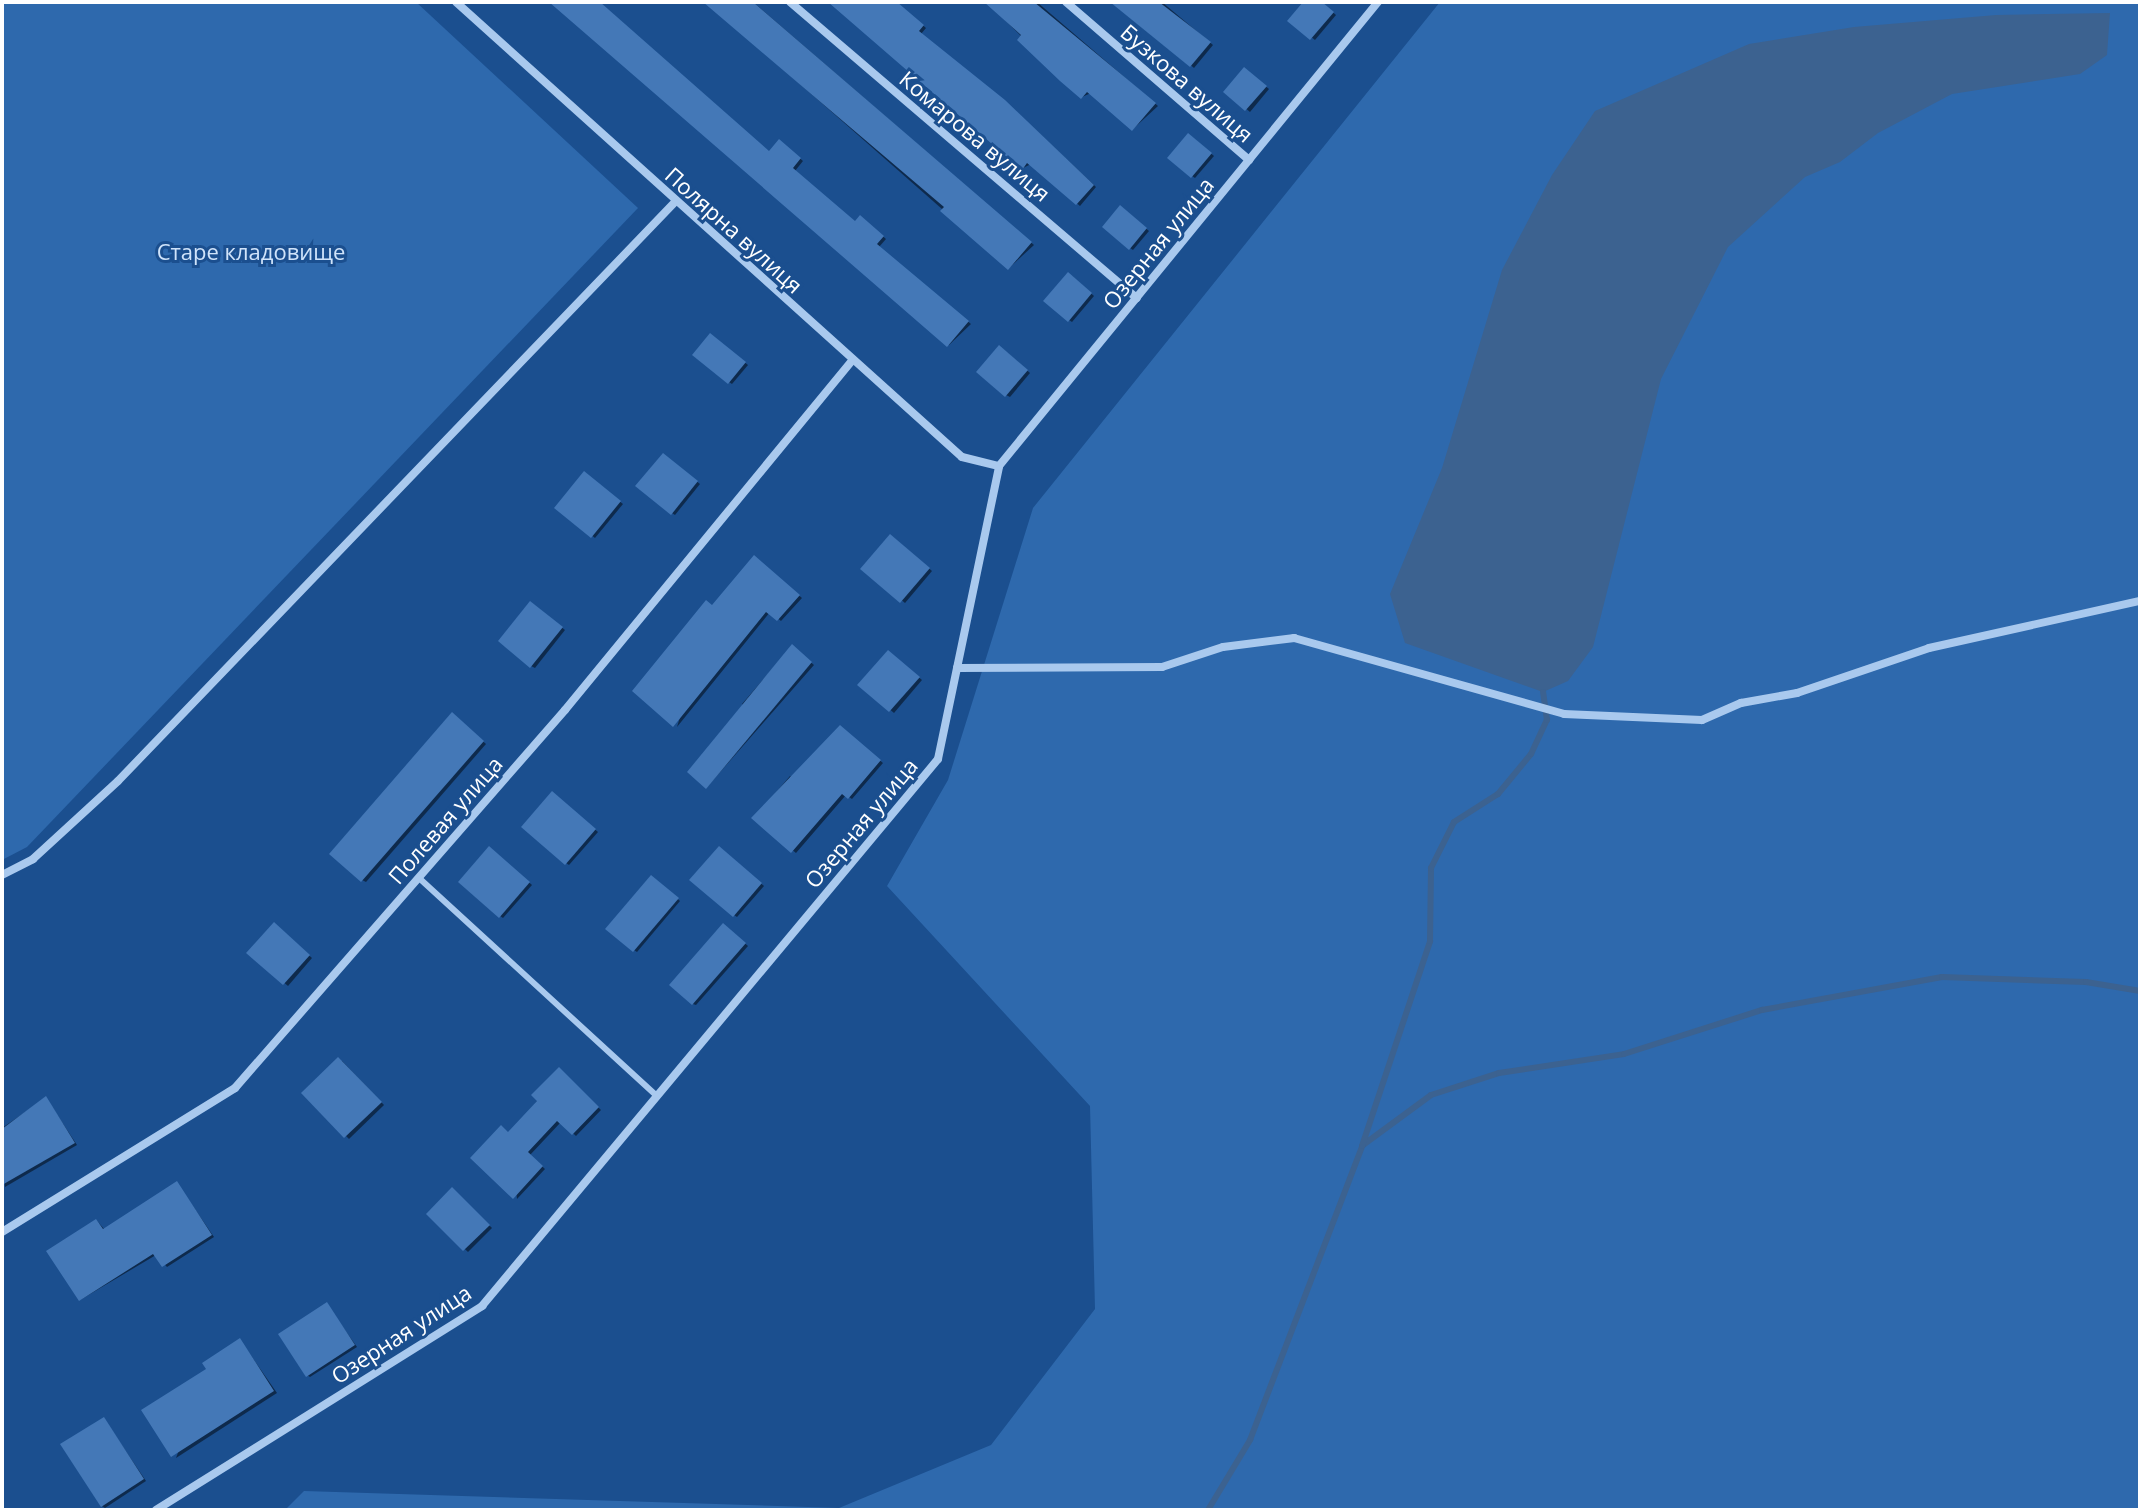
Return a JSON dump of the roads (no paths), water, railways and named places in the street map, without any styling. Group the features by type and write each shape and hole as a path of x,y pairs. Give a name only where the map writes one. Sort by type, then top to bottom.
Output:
{"street":[{"name":"Полярна вулиця","path":"456,2 962,457 999,466"},
{"name":"Комарова вулиця","path":"790,2 1137,298"},
{"name":"Бузкова вулиця","path":"1066,2 1249,160"},
{"name":"Озерная улица","path":"156,1510 482,1306 938,759 999,466 1374,4"},
{"path":"2,875 33,859 118,781 675,202"},
{"name":"Полевая улица","path":"2,1232 235,1088 419,878 852,361"},
{"path":"957,668 1162,667 1223,647 1294,638 1564,714 1702,720 1741,703 1797,693 1929,648 2140,601"}],"lane":[{"path":"419,878 657,1096"}],"waterway":[{"path":"1208,1510 1250,1440 1362,1146 1430,941 1431,868 1454,822 1498,794 1531,754 1547,720 1543,692"},
{"path":"1363,1145 1431,1095 1499,1073 1624,1054 1762,1010 1942,977 2086,982 2140,991"}],"park label":[{"name":"Старе кладовище","path":"251,252"}]}
